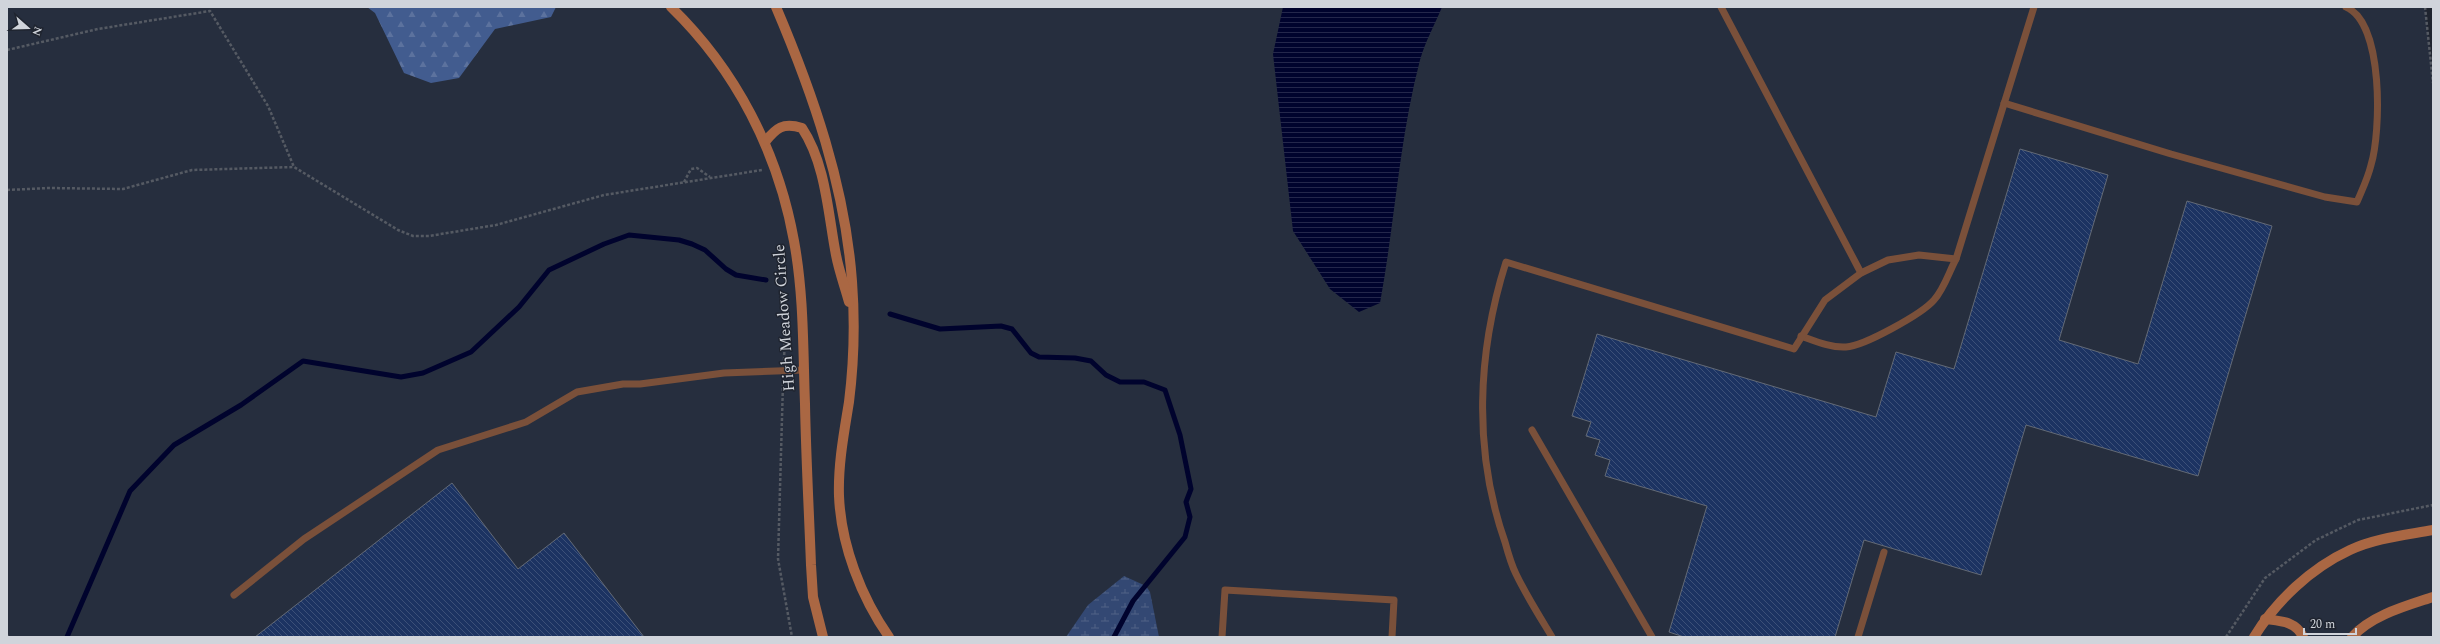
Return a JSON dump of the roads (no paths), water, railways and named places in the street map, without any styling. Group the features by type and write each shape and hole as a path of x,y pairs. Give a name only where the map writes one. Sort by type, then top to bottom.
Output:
{"street":[{"name":"High Meadow Circle","path":"671,7 702,39 730,76 764,142 774,169 794,241 801,304 813,597 823,637"},
{"path":"776,7 798,61 833,166 848,244 854,320 853,360 842,440 840,498 851,557 862,590 874,615 889,637"},
{"path":"764,142 776,129 784,125 802,128 810,141 822,181 836,258 854,320"},
{"path":"2254,637 2265,619 2304,579 2350,550 2401,535 2433,530"},
{"path":"2352,637 2394,610 2433,597"},
{"path":"2265,619 2291,623 2300,630 2303,637"}],"lane":[{"path":"1721,7 1861,272"},
{"path":"1801,336 1830,345 1846,347 1867,341 1924,310 1935,299 1956,259 2034,7"},
{"path":"2004,103 2179,156 2325,197 2357,202 2371,165 2378,124 2373,52 2361,19 2346,7"},
{"path":"1552,637 1516,573 1495,513 1487,473 1481,411 1485,356 1494,300 1506,262 1794,350 1801,336 1825,300 1861,272 1888,260 1919,255 1956,259"},
{"path":"234,595 304,539 438,450 526,422 577,392 623,384 640,384 724,373 804,370"},
{"path":"1532,430 1652,637"},
{"path":"1858,637 1884,552"},
{"path":"1222,637 1225,590 1394,600 1392,637"}],"waterway":[{"path":"67,637 130,491 174,445 241,405 303,361 401,377 423,373 471,352 519,307 549,270 604,244 629,235 679,240 692,244 705,250 726,269 736,275 766,280"},
{"path":"890,314 940,329 1001,326 1012,329 1031,353 1039,357 1075,358 1091,361 1106,375 1120,382 1144,382 1165,390 1180,435 1191,489 1186,502 1190,517 1185,537 1133,601 1114,637"}]}
